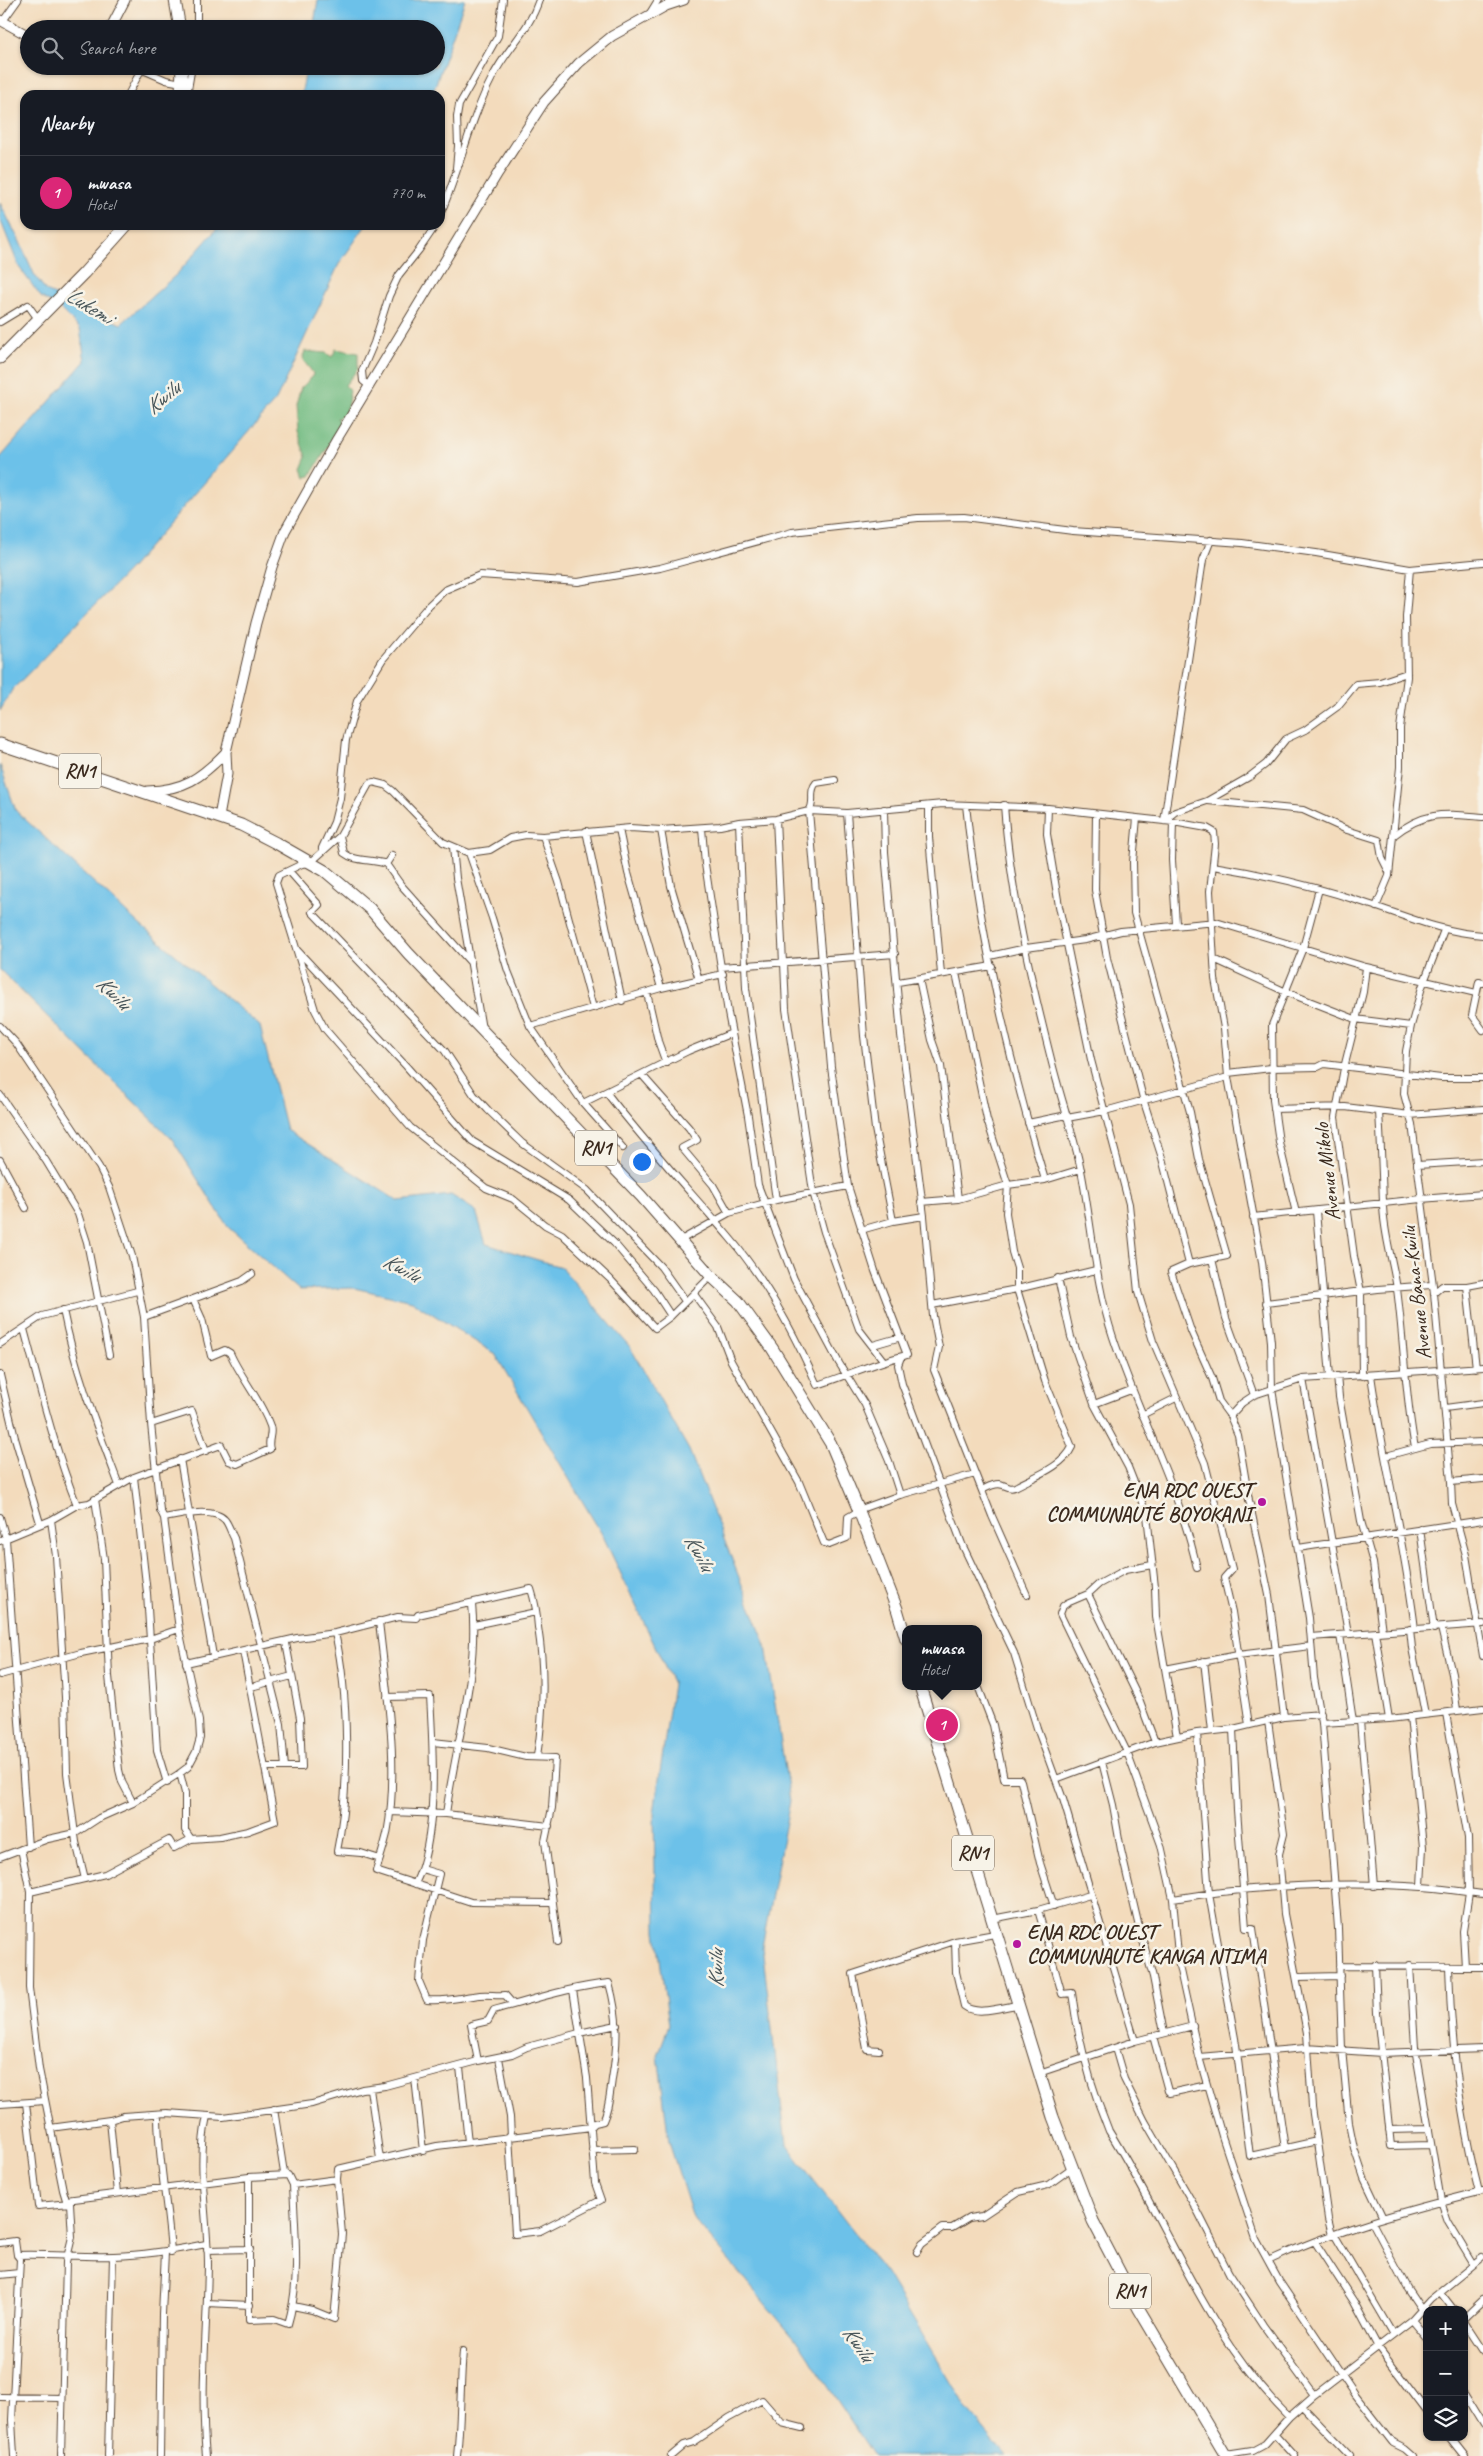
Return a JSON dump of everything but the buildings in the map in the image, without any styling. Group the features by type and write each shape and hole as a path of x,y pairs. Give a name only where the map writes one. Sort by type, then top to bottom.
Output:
{"highway":[{"path":"175,0 178,20"},
{"path":"182,75 182,89"},
{"path":"0,358 84,273 123,230"},
{"name":"RN1","path":"0,744 242,825 276,842 344,886 370,909 408,953 634,1188 711,1276 738,1301 772,1348 831,1444 902,1626"},
{"name":"RN1","path":"921,1690 1053,2117 1093,2221 1139,2308 1226,2456"}],"main road":[{"path":"115,20 125,0"},
{"path":"219,817 227,774 226,752 256,623 284,531 498,173 544,102 593,50 625,27 684,0"},
{"path":"1,21 20,31"},
{"path":"141,792 164,790 186,784 204,774 226,752"}],"street":[{"path":"1,21 18,0"},
{"path":"196,20 197,0"},
{"path":"456,172 458,146 457,117 460,105 498,36 503,0"},
{"path":"445,206 468,131 491,80 504,56 532,21 539,0"},
{"path":"650,14 658,0"},
{"path":"131,90 138,75"},
{"path":"154,75 182,89"},
{"path":"188,90 190,75"},
{"path":"370,386 363,381 362,371 374,343 389,296 399,275 433,230"},
{"path":"0,322 28,305 39,318"},
{"path":"319,854 334,822 340,798 346,740 357,701 383,659 428,606 445,590 469,579 491,574 531,580 578,582 660,568 792,532 918,518 964,517 1073,531 1211,540 1316,552 1410,569 1483,562"},
{"path":"1164,821 1203,560 1211,540"},
{"path":"1376,907 1389,872 1400,767 1400,728 1407,673 1406,617 1410,569"},
{"path":"1164,821 1175,812 1207,801 1249,777 1266,764 1286,739 1306,730 1338,707 1356,684 1380,682 1407,673"},
{"path":"835,780 816,783 811,792 812,804 810,811 831,1067 848,1186 875,1271 907,1355"},
{"path":"711,1276 671,1316 655,1328 616,1285 562,1234 545,1225 513,1199 486,1188 410,1127 325,1029 316,1010 294,947 276,883 279,876 302,864 310,864 340,836 366,787 373,782 393,791 435,835 453,847 469,853 490,850 510,838 526,835 543,836 586,831 702,828 776,819 810,811 847,813 929,807 944,804 1048,808 1096,815 1173,822 1207,828 1214,832 1210,891 1211,921 1228,1075 1262,1262 1271,1342 1272,1389 1298,1548 1322,1723 1340,1966 1342,2049 1349,2123 1354,2148 1364,2178 1383,2218"},
{"path":"1207,801 1303,810 1347,830 1379,840 1382,858 1389,872"},
{"path":"966,805 982,926 990,956 1003,1026 1045,1180"},
{"path":"1004,805 1006,843 1026,948 1050,1058 1081,1169 1096,1270 1112,1335 1131,1390 1161,1456 1184,1516 1197,1568"},
{"path":"929,807 929,846 941,974"},
{"path":"1048,808 1047,834 1065,942 1091,1060 1129,1204 1138,1292 1153,1341 1205,1463 1232,1569 1224,1578 1249,1725"},
{"path":"884,809 901,1035 924,1216 932,1305 939,1347 934,1370 992,1516 1027,1595"},
{"path":"847,813 864,1036 875,1129 894,1221"},
{"path":"1393,836 1433,815 1445,813 1483,817"},
{"path":"1096,815 1095,890 1103,936 1144,1102 1162,1158 1188,1264"},
{"path":"1137,818 1133,862 1134,913 1184,1090 1199,1159 1227,1256 1188,1264 1171,1272 1191,1331 1212,1378 1219,1401 1230,1416 1238,1435 1249,1500 1269,1595 1284,1717"},
{"path":"776,819 786,1009 812,1192 830,1250 859,1329 883,1360"},
{"path":"739,822 746,988 776,1200"},
{"path":"1173,822 1172,860 1176,924"},
{"path":"702,828 705,864 721,967 758,1185 794,1280 865,1405 889,1461 900,1494"},
{"path":"619,830 628,873 661,988"},
{"path":"661,830 671,886 699,980"},
{"path":"586,831 622,1001"},
{"path":"340,836 346,855 386,864 401,885 472,965"},
{"path":"543,836 559,882 593,1008"},
{"path":"453,847 456,878 483,1030"},
{"path":"469,853 492,918 508,972 530,1026 583,1103 623,1148"},
{"path":"386,864 392,855"},
{"path":"1213,866 1319,889 1417,919 1444,930 1483,935"},
{"path":"289,871 319,905 312,912 445,1051 474,1095 522,1143 587,1190 661,1267 685,1301"},
{"path":"1296,1213 1279,1142 1274,1109 1272,1025 1303,948 1319,889"},
{"path":"990,956 1138,928 1211,921 1366,967 1476,993"},
{"name":"Avenue Bana-Kwilu","path":"1444,930 1410,1026 1404,1099 1410,1115 1434,1293 1451,1482 1450,1493 1466,1555 1480,1624 1483,1656"},
{"path":"294,947 406,1066 472,1141 569,1200 614,1243 654,1290 671,1316"},
{"path":"721,967 896,954"},
{"path":"1214,959 1286,992 1355,1019 1410,1026"},
{"path":"898,982 992,966"},
{"name":"Avenue Mikolo","path":"1362,1376 1361,1292 1336,1131 1337,1108 1344,1068 1363,992 1366,967"},
{"path":"956,973 987,1120 1008,1185 1006,1213 1012,1252 1017,1268 1017,1289 1045,1381 1072,1447 1067,1456 1055,1465 1015,1487 1010,1488 996,1484 982,1490"},
{"path":"530,1026 622,1001 661,988 723,974"},
{"path":"919,979 932,1040 941,1066 958,1199"},
{"path":"1483,983 1479,982 1472,1014 1483,1030"},
{"path":"647,993 658,1042 666,1063"},
{"path":"0,1026 16,1043 100,1167 123,1225 132,1256 137,1291 144,1317 151,1424 160,1510 164,1518 179,1629 200,1721 200,1738 196,1752 188,1767 167,1783 133,1804 99,1818 76,1833 48,1839 0,1857"},
{"path":"583,1103 688,1051 732,1033"},
{"path":"1028,1123 1106,1111 1144,1102 1228,1075 1272,1068 1318,1067 1324,1064 1405,1075 1441,1078 1483,1078"},
{"path":"642,1075 689,1128 697,1140 682,1148 713,1185 729,1213"},
{"path":"606,1092 644,1142 700,1201 714,1222 730,1238 767,1290 817,1385 847,1376 883,1360 907,1355"},
{"path":"0,1095 46,1161 78,1214 99,1301 109,1355"},
{"path":"1274,1109 1345,1107 1410,1115 1483,1110"},
{"path":"1379,1112 1384,1187 1382,1203 1396,1289 1404,1372 1415,1448"},
{"path":"0,1160 26,1208"},
{"path":"1417,1165 1483,1161"},
{"path":"921,1202 958,1199 1008,1185 1045,1180 1081,1169"},
{"path":"679,1241 729,1213 776,1200 848,1186"},
{"path":"1253,1217 1483,1194"},
{"path":"1316,1211 1334,1376 1365,1539 1373,1563 1378,1632 1389,1719"},
{"path":"861,1230 894,1221 924,1216"},
{"path":"1212,1259 1226,1318 1254,1395"},
{"path":"932,1305 1017,1289 1096,1270"},
{"path":"144,1317 242,1281 252,1274"},
{"path":"1058,1278 1071,1337 1094,1404 1128,1467 1147,1515 1156,1617 1177,1737"},
{"path":"1434,1293 1442,1286 1467,1286 1483,1282"},
{"path":"1266,1303 1324,1295 1432,1285"},
{"path":"1230,1416 1242,1402 1254,1395 1303,1379 1362,1376 1441,1368 1479,1367 1467,1286"},
{"path":"0,1344 42,1316 137,1291"},
{"path":"694,1294 718,1327 731,1361 799,1482 824,1544 829,1545 847,1538 848,1517 858,1510 900,1494 975,1474"},
{"path":"3,1540 51,1520 77,1505 84,1505 134,1477 220,1445 229,1460 237,1464 264,1450 270,1450 268,1444 271,1429 230,1352 225,1350 211,1356 202,1319 193,1299"},
{"path":"63,1310 82,1388 118,1485"},
{"path":"24,1329 53,1429 60,1463 77,1505"},
{"path":"873,1345 901,1337"},
{"path":"907,1355 901,1357 898,1365 902,1384 962,1544 1014,1653 1056,1779 1135,2041"},
{"path":"0,1375 15,1438 40,1523"},
{"path":"1371,1375 1377,1419 1386,1456 1400,1533 1413,1629 1412,1648 1425,1714"},
{"path":"1303,1379 1348,1633"},
{"path":"1094,1404 1131,1390"},
{"path":"1142,1416 1176,1398"},
{"path":"1445,1408 1483,1403"},
{"path":"151,1424 192,1411 206,1451"},
{"path":"1386,1456 1415,1448 1447,1443 1483,1442"},
{"path":"180,1459 213,1656"},
{"path":"134,1477 150,1640 157,1750 167,1783"},
{"path":"1451,1482 1483,1478"},
{"path":"95,1499 104,1559 109,1676 119,1770 122,1782 133,1804"},
{"path":"164,1518 188,1513 211,1513 226,1520 234,1538 281,1724 285,1767"},
{"path":"0,1517 15,1672 28,1847"},
{"path":"51,1520 56,1556 65,1697 67,1773 85,1879"},
{"path":"1298,1548 1483,1520"},
{"path":"1420,1529 1434,1629"},
{"path":"1152,1565 1125,1570 1099,1584 1088,1594 1067,1603 1063,1606 1060,1614 1126,1752 1161,1845 1173,1899 1179,1966 1194,2026 1199,2058 1250,2223 1261,2251 1279,2282 1393,2443 1405,2449 1413,2456"},
{"path":"186,1663 213,1656 286,1643 297,1638 335,1633 398,1617 416,1618 531,1589 543,1663 543,1694 536,1756"},
{"path":"1088,1594 1138,1697 1155,1742"},
{"path":"446,1814 464,1716 474,1625 472,1604"},
{"path":"474,1625 536,1612"},
{"path":"379,1621 391,1758 387,1835 376,1871 471,1902 553,1903"},
{"path":"1310,1637 1480,1624"},
{"path":"1441,1628 1458,1710"},
{"path":"0,1675 108,1648 150,1640 179,1629"},
{"path":"335,1633 341,1672 344,1714 345,1799 337,1851 361,1853 380,1859"},
{"path":"1340,1635 1357,1721 1374,1886"},
{"path":"266,1767 302,1767 300,1718 286,1643"},
{"path":"1165,1669 1238,1655 1311,1646"},
{"path":"30,1892 105,1874 169,1840 174,1848 191,1839 220,1837 248,1831 275,1821 243,1651"},
{"path":"1204,1661 1212,1731"},
{"path":"251,1686 292,1676"},
{"path":"980,1690 993,1725 1004,1779 1020,1779 1021,1781 1040,1863 1054,1906"},
{"path":"387,1697 430,1696 432,1742 429,1838 422,1869 415,1884"},
{"path":"1322,1723 1389,1719 1483,1708"},
{"path":"1446,1712 1468,1838 1469,1893 1463,1931 1465,1967"},
{"path":"1056,1779 1155,1742 1198,1733 1233,1729 1284,1717 1321,1714"},
{"path":"1410,1716 1423,1847 1421,1886"},
{"path":"1268,1720 1284,1834 1279,1854 1281,1888 1307,2033 1306,2048 1328,2219 1333,2234 1392,2333"},
{"path":"1233,1729 1242,1892 1246,1928 1253,1928 1285,2149"},
{"path":"1198,1733 1208,1894 1237,2054 1250,2156 1317,2142"},
{"path":"432,1742 488,1748 531,1758 536,1756 554,1758 554,1787 545,1841 558,1942"},
{"path":"1102,1762 1113,1805 1120,1850 1153,1977 1164,2033"},
{"path":"180,1773 185,1793 185,1830 191,1839"},
{"path":"389,1812 446,1814 549,1826"},
{"path":"21,1849 30,1892 29,1988 45,2101 68,2202 72,2236 66,2262 61,2456"},
{"path":"422,1869 439,1874 423,1940 419,1981 427,2000 439,2001 484,1994 494,1996 505,1995 513,2004"},
{"path":"1173,1899 1281,1888 1334,1886 1421,1886 1483,1894"},
{"path":"992,1918 1038,1910 1090,1895"},
{"path":"1038,1910 1062,1994 1072,1993 1079,2036 1100,2109 1109,2131 1219,2331 1243,2367 1289,2417"},
{"path":"879,2050 867,2049 853,1974 955,1941 996,1934"},
{"path":"955,1941 956,1972 964,2006 972,2010 982,2010 1017,2004"},
{"path":"1375,1965 1391,2146 1431,2145"},
{"path":"1410,1965 1417,2053 1440,2201 1448,2221 1474,2264"},
{"path":"1340,1966 1483,1967"},
{"path":"1268,2261 1333,2234 1440,2201 1481,2192 1460,2104 1451,2027 1449,1966"},
{"path":"1298,1977 1340,1976"},
{"path":"293,2306 334,2318 342,2234 337,2179 338,2168 423,2151 436,2146 591,2127 595,2123 603,2121 609,2105 618,2047 615,2003 609,1982 494,2010 488,2021 471,2025 478,2061"},
{"path":"499,2058 510,2117 515,2234 540,2231 601,2200 595,2183 587,2078 573,1990"},
{"path":"50,2128 110,2120 123,2116 158,2114 223,2117 312,2104 478,2061 499,2058 527,2047 617,2025"},
{"path":"1039,2073 1135,2041 1194,2026"},
{"path":"1153,2036 1170,2093 1208,2085"},
{"path":"1115,2048 1124,2079 1145,2121 1195,2205 1229,2273 1314,2395"},
{"path":"1199,2058 1306,2048 1382,2053 1483,2049"},
{"path":"460,2067 468,2142"},
{"path":"416,2078 423,2151"},
{"path":"370,2089 380,2159"},
{"path":"0,2104 45,2101"},
{"path":"26,2103 38,2206 163,2187 203,2183 248,2177 284,2173 290,2176 293,2185 295,2282 293,2306 288,2324 274,2319 249,2320 248,2177"},
{"path":"274,2109 284,2173"},
{"path":"158,2114 158,2144 169,2220 162,2314 160,2456"},
{"path":"206,2456 204,2382 207,2247 202,2150 207,2116"},
{"path":"110,2120 117,2193"},
{"path":"1389,2130 1429,2129"},
{"path":"592,2150 634,2149"},
{"path":"917,2252 922,2244 943,2228 952,2228 968,2218 982,2216 1018,2192 1048,2185 1073,2167"},
{"path":"293,2185 337,2179"},
{"path":"1372,2222 1407,2288 1421,2309"},
{"path":"0,2243 15,2241 17,2255 20,2259 14,2397 14,2456"},
{"path":"1315,2242 1354,2302 1378,2347 1423,2407"},
{"path":"17,2255 113,2256 207,2247 250,2249"},
{"path":"108,2456 113,2256"},
{"path":"1226,2456 1258,2449 1275,2434 1289,2417 1314,2395 1378,2347 1392,2333 1412,2320 1440,2292 1483,2257"},
{"path":"0,2275 19,2273"},
{"path":"1440,2292 1451,2306"},
{"path":"1468,2314 1483,2300"},
{"path":"207,2304 250,2305"},
{"path":"1412,2320 1423,2333"},
{"path":"1468,2329 1482,2348"},
{"path":"457,2456 463,2351"},
{"path":"1465,2396 1483,2426"},
{"path":"0,2397 62,2398"},
{"path":"671,2456 684,2445 694,2442 729,2418 762,2400 782,2423 802,2428"},
{"path":"1302,2406 1350,2456"},
{"path":"1275,2434 1295,2456"},
{"path":"1451,2441 1463,2456"}],"green space":[{"path":"336,349 358,353 358,369 345,385 350,391 346,414 337,418 340,428 310,476 305,477 302,469 307,457 298,432 296,406 301,388 312,377 313,373 302,359 305,351 326,353 332,357"}],"water":[{"path":"318,0 465,0 445,58 445,20 315,20"},
{"path":"305,75 439,75 434,90 302,90"},
{"name":"Kwilu","path":"0,203 34,274 46,291 121,324 177,274 216,230 363,230 339,264 276,400 130,569 12,690 0,711 0,458 85,361 80,329 59,308 41,297 19,267 0,219"},
{"name":"Kwilu","path":"0,765 16,811 139,924 260,1026 286,1130 398,1201 451,1195 476,1211 486,1244 561,1267 630,1347 689,1450 766,1646 790,1801 762,1947 786,2144 886,2274 967,2409 1006,2456 874,2456 804,2350 693,2218 669,2142 658,2055 669,2025 656,1931 654,1813 673,1684 603,1536 495,1354 412,1301 354,1288 299,1290 228,1227 172,1139 0,970"}],"place":[{"name":"ENA RDC OUEST COMMUNAUTÉ BOYOKANI","path":"1262,1502"},
{"name":"mwasa","path":"942,1725"},
{"name":"ENA RDC OUEST COMMUNAUTÉ KANGA NTIMA","path":"1017,1944"}],"water label":[{"name":"Lukemi","path":"90,305"}]}
